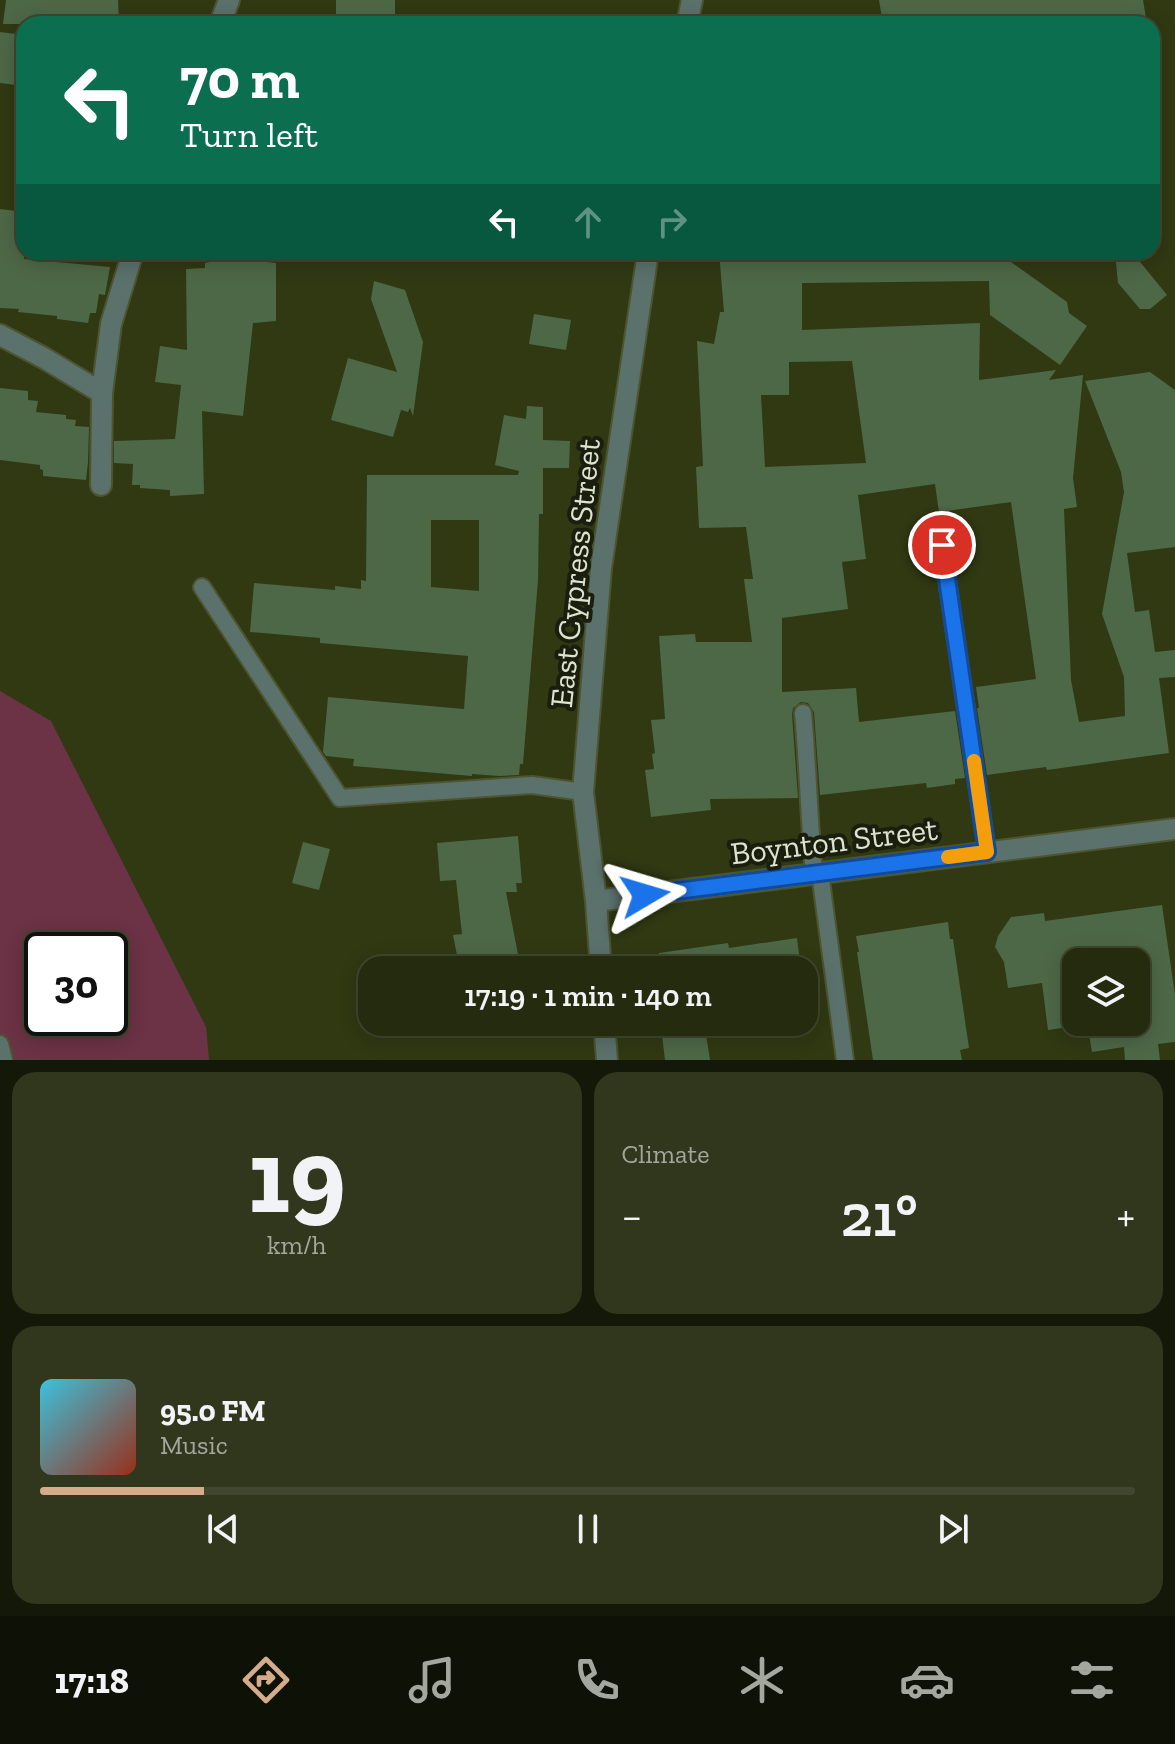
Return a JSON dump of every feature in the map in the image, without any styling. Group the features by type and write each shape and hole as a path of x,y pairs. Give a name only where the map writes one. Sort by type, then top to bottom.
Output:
{"street":[{"path":"101,485 102,393 111,324 131,260"},
{"name":"East Cypress Street","path":"600,956 583,792 601,568 647,260"},
{"path":"0,335 102,393"},
{"name":"Boynton Street","path":"596,901 1175,829"},
{"path":"605,1036 607,1060"}],"lane":[{"path":"942,545 987,852"},
{"path":"202,587 340,798 532,785 583,792"},
{"path":"803,713 810,834 845,1060"},
{"path":"0,1044 4,1060"}],"shaded area":[{"path":"0,691 51,721 206,1027 209,1060 0,1060"}],"building":[{"path":"6,0 118,0 119,16 16,16 16,24 3,24"},
{"path":"336,0 395,0 395,16 336,16"},
{"path":"879,0 1143,0 1146,16 882,16"},
{"path":"0,32 16,34 16,85 0,83"},
{"path":"0,209 16,211 16,260 110,267 105,295 99,294 96,313 90,313 88,323 0,308"},
{"path":"248,260 276,263 276,321 253,323 243,416 202,411 204,494 170,496 170,490 132,485 133,464 114,463 114,441 175,439 181,385 155,382 160,346 187,350 186,269 205,268 205,263"},
{"path":"720,260 1008,260 1067,302 1069,313 1087,326 1060,365 990,315 989,281 802,283 802,330 980,323 979,380 1056,370 1049,380 1083,375 1073,478 1077,507 1064,509 1071,680 1079,722 1125,716 1124,677 1102,614 1124,492 1121,472 1085,381 1150,372 1175,390 1175,547 1127,553 1135,612 1149,610 1155,652 1175,650 1175,677 1159,678 1169,753 987,775 976,687 1036,679 1011,502 939,512 935,484 858,495 866,559 842,562 848,609 782,618 782,692 856,688 859,722 955,711 965,778 955,779 955,784 927,788 926,783 820,795 814,712 808,703 801,702 793,708 792,714 798,798 710,799 711,810 651,817 645,770 654,769 651,720 665,719 659,636 695,634 696,642 752,642 744,579 753,579 746,527 699,528 696,467 703,466 697,341 714,344 720,312 724,312","holes":["852,361 866,463 765,467 761,395 789,395 789,362"]},
{"path":"1116,260 1139,260 1167,295 1150,309 1140,309 1118,283"},
{"path":"374,281 405,290 423,342 413,416 410,408 408,412 401,410 393,437 331,420 348,358 397,372 371,299"},
{"path":"534,314 571,320 566,350 529,344"},
{"path":"0,388 28,391 28,400 38,401 36,412 66,415 66,419 76,420 75,426 89,427 86,480 43,476 40,465 0,460"},
{"path":"527,406 543,407 543,440 570,441 569,468 543,468 538,580 523,764 520,764 519,775 472,776 353,766 354,759 326,756 323,752 328,697 464,709 468,656 320,643 320,638 250,632 254,583 335,590 335,586 361,589 361,580 366,581 367,475 518,475 519,471 495,465 504,415 526,419","holes":["431,520 479,520 479,591 431,587"]},
{"path":"518,836 522,883 516,883 517,892 506,892 518,956 457,956 453,935 462,934 456,880 440,881 437,843"},
{"path":"303,842 330,849 319,890 292,883"},
{"path":"1162,905 1175,995 1175,1042 1158,1044 1160,1060 1125,1060 1124,1047 1092,1052 1089,1036 1150,1036 1150,948 1062,948 1062,1028 1048,1030 1042,983 1008,988 1004,962 995,947 998,936 1011,917 1044,913 1045,921"},
{"path":"948,922 969,1048 960,1050 962,1060 873,1060 856,936"},
{"path":"797,938 799,956 659,956 659,953 728,943 729,948"},
{"path":"662,1036 706,1036 710,1060 665,1060"}],"slow traffic":[{"path":"948,857 987,852 974,761"}],"route":[{"path":"645,895 987,852 942,545"}]}
